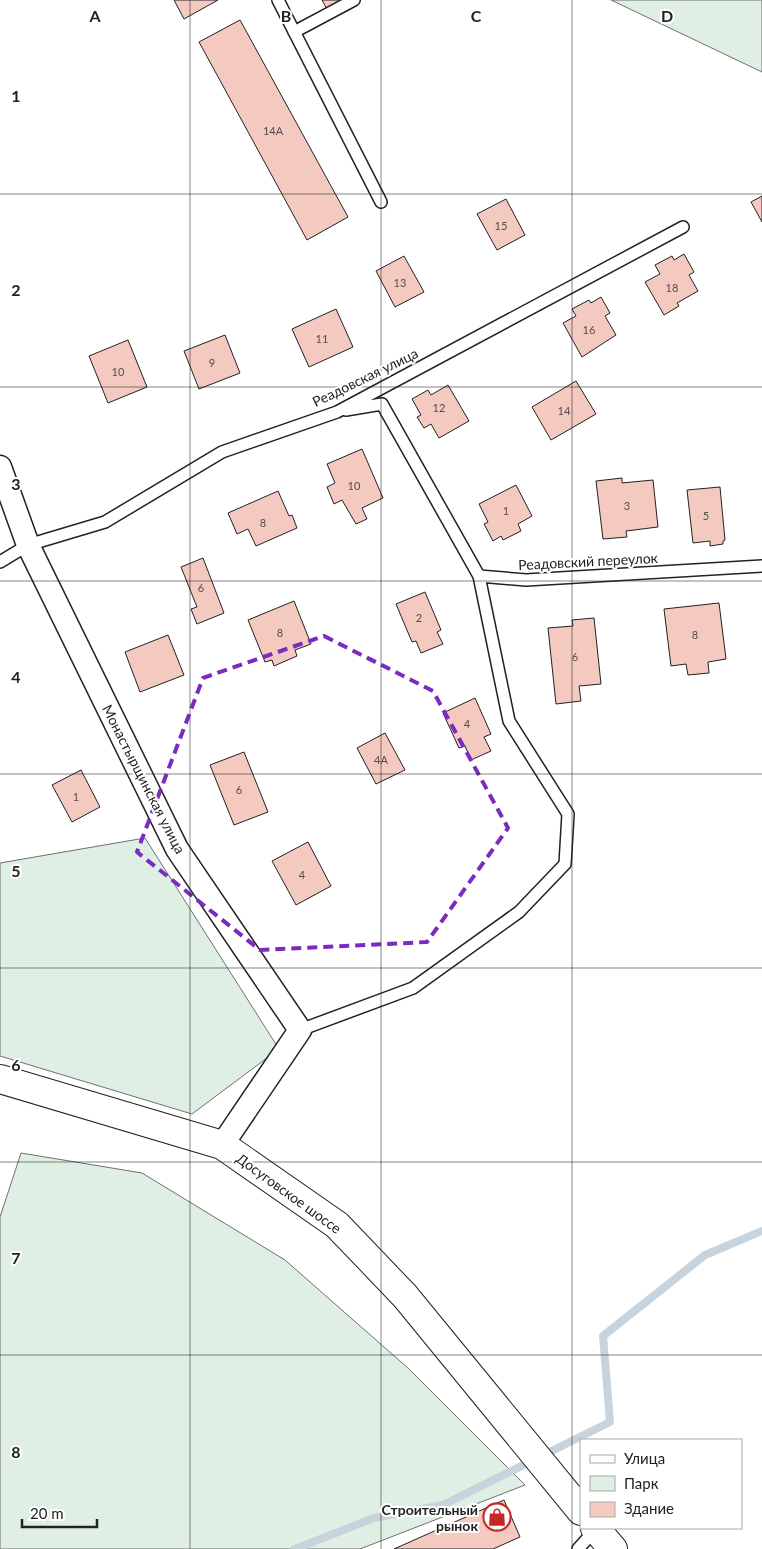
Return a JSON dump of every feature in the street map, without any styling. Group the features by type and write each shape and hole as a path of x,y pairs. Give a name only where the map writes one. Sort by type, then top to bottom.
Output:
{"main road":[{"name":"Досуговское шоссе","path":"0,1079 222,1145 337,1225 405,1296 580,1510"}],"street":[{"name":"Монастырщинская улица","path":"0,467 28,545 177,849 300,1030"},
{"path":"222,1145 300,1030"}],"lane":[{"path":"278,0 381,202"},
{"path":"294,32 354,0"},
{"name":"Реадовская улица","path":"0,562 28,545 105,522 222,452 337,412 683,227"},
{"path":"300,1030 414,988 519,912 566,864 568,814 509,721 479,576 382,404 337,412"},
{"name":"Реадовский переулок","path":"479,576 526,580 762,566"},
{"path":"578,1549 596,1529"}],"highlighted area":[{"path":"324,636 433,691 508,828 427,942 260,950 137,852 203,678"}],"green space":[{"path":"611,0 762,0 762,72"},
{"path":"145,838 279,1049 192,1114 0,1056 0,863"},
{"path":"21,1153 142,1173 285,1260 409,1369 525,1485 360,1549 0,1549 0,1217"}],"building":[{"path":"174,0 218,0 184,19"},
{"path":"322,0 349,0 328,11"},
{"path":"240,20 348,217 307,240 199,42"},
{"path":"762,196 762,222 751,202"},
{"path":"506,199 525,235 497,250 477,214"},
{"path":"684,254 694,272 689,275 698,291 677,303 679,306 664,315 645,282 660,274 655,265 672,256 674,260"},
{"path":"404,256 424,292 395,307 376,271"},
{"path":"601,297 610,313 605,316 616,335 582,357 563,323 576,316 572,309 589,300 591,303"},
{"path":"336,309 353,347 309,367 292,329"},
{"path":"225,335 240,373 199,389 184,351"},
{"path":"128,340 147,387 108,403 89,356"},
{"path":"576,381 596,414 551,440 532,407"},
{"path":"448,385 469,421 439,438 431,424 424,428 417,417 421,415 412,399 428,390 431,395"},
{"path":"362,449 383,498 362,508 367,519 356,524 342,500 334,504 327,487 335,483 327,464"},
{"path":"622,478 622,483 653,480 658,527 626,531 627,537 603,539 596,481"},
{"path":"516,485 532,516 518,524 521,531 503,540 501,536 493,541 484,524 488,522 479,504"},
{"path":"720,487 725,540 723,544 710,546 710,541 693,543 687,490"},
{"path":"278,491 289,516 292,515 297,528 256,546 248,529 237,534 228,513"},
{"path":"203,558 224,613 197,624 191,609 197,607 181,567"},
{"path":"425,592 441,630 437,632 443,644 421,653 416,641 412,642 396,604"},
{"path":"294,601 311,644 295,650 297,656 274,666 272,660 265,662 248,620"},
{"path":"719,603 726,659 708,662 709,673 688,675 686,664 671,666 664,609"},
{"path":"594,618 601,684 579,686 581,701 556,704 548,628 573,626 572,620"},
{"path":"168,635 184,675 140,692 125,652"},
{"path":"475,698 491,734 484,737 491,751 471,760 465,746 459,748 443,713"},
{"path":"385,733 405,770 376,784 357,748"},
{"path":"244,752 268,812 234,825 210,765"},
{"path":"81,770 100,807 72,822 52,785"},
{"path":"308,842 331,886 296,905 272,861"},
{"path":"504,1500 520,1537 493,1549 394,1549"}],"waterway":[{"path":"295,1549 374,1518 443,1505 610,1422 603,1336 705,1255 762,1231"}],"place":[{"name":"Строительный рынок","path":"497,1517"}]}
